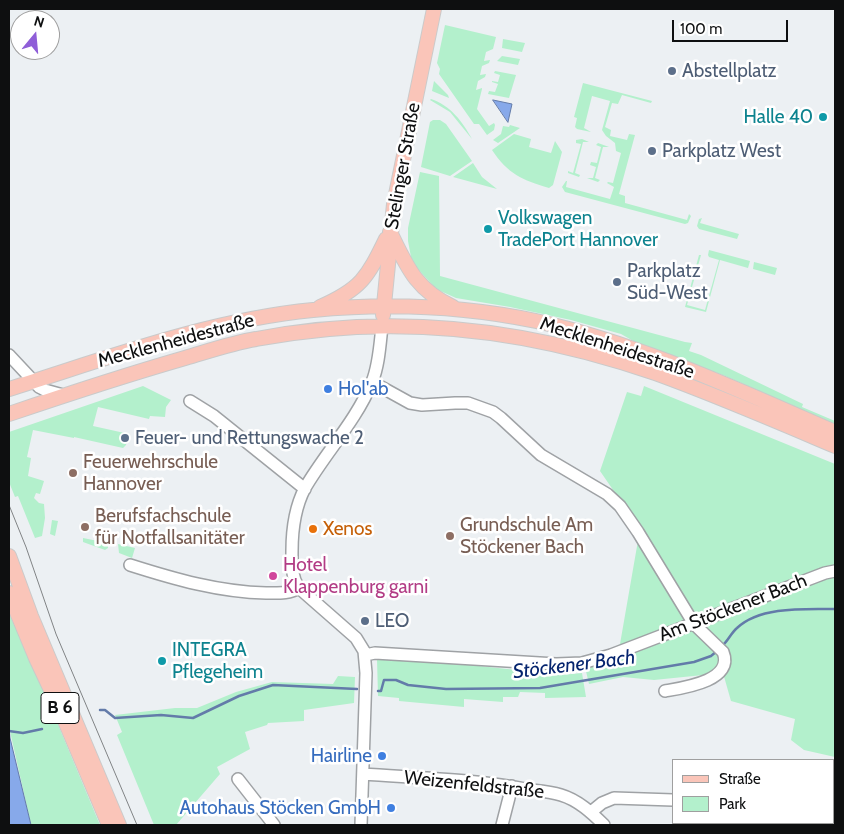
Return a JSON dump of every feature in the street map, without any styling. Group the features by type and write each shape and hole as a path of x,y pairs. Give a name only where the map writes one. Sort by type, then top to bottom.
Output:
{"main road":[{"name":"Stelinger Straße","path":"382,326 390,232 397,185 434,9"},
{"path":"312,310 343,297 359,285 374,264 390,232"},
{"path":"390,232 413,277 438,300 460,311"},
{"name":"Mecklenheidestraße","path":"9,388 194,332 312,310 384,306 460,311 535,321 580,332 711,378 835,432"},
{"name":"Mecklenheidestraße","path":"9,414 139,371 255,339 318,329 416,326 450,328 533,340 573,349 654,372 835,446"},
{"name":"B 6","path":"9,556 119,825"},
{"name":"B 6","path":"9,593 109,825"}],"street":[{"path":"361,825 365,655 362,646 356,638 299,588 292,572 292,542 297,510 305,489 347,427 372,382 378,358 382,326"},
{"path":"9,355 38,387 63,395"},
{"path":"372,382 410,403 422,405 468,403 493,412 541,455 607,494 620,506 694,624 723,652 725,657 722,669 717,674 691,686 665,691"},
{"path":"190,401 214,416 305,489"},
{"path":"130,565 178,580 230,591 287,593 299,588"},
{"name":"Am Stöckener Bach","path":"365,655 375,653 576,664 598,660 835,571"},
{"name":"Weizenfeldstraße","path":"363,774 470,781 561,795 577,802 604,825"},
{"path":"238,779 274,825"},
{"path":"502,825 512,786"},
{"path":"591,812 602,803 614,798 672,800"}],"green space":[{"path":"445,25 496,37 493,49 486,52 484,61 490,60 489,63 482,66 480,75 486,74 485,77 478,81 476,90 482,88 477,109 489,126 494,123 495,125 494,130 487,135 479,124 474,124 439,74 440,69 437,63"},
{"path":"503,39 525,43 522,52 502,48"},
{"path":"502,56 520,59 518,65 497,61"},
{"path":"495,71 516,75 509,98 488,94 489,91 495,92 498,84 492,82 498,82 500,75 494,73"},
{"path":"434,81 448,95 449,98 432,91"},
{"path":"583,83 652,101 651,103 622,95 618,104 612,103 605,127 611,130 610,136 627,140 629,134 635,135 619,194 625,196 625,203 687,220 689,214 691,216 688,223 685,224 565,192 562,187 567,181 566,187 610,199 614,187 607,183 613,183 621,153 616,151 615,143 602,130 610,101 592,96 584,128 591,132 575,127 577,118 574,117"},
{"path":"431,99 450,110 472,139 450,112"},
{"path":"440,120 446,124 472,161 450,176 421,167 430,122"},
{"path":"510,125 520,128 498,143 493,140 501,134 503,126 509,127"},
{"path":"514,134 531,139 529,147 551,153 555,141 562,152 553,185 549,188 516,175 504,165 492,150"},
{"path":"582,139 589,142 583,142 575,173 580,175 579,177 568,173 568,171 573,173 581,144 576,143 576,140"},
{"path":"598,143 609,147 603,147 595,178 600,180 598,182 587,178 593,178 596,167 590,165 591,162 597,163 601,147 596,145"},
{"path":"473,163 482,177 497,189 453,177"},
{"path":"420,172 439,176 440,276 692,343 689,351 803,404 802,407 835,421 835,424 725,376 635,342 621,334 571,320 456,298 436,289 417,268 411,257 408,241 408,228"},
{"path":"702,218 700,223 739,234 737,239 699,229 697,226 699,219"},
{"path":"709,250 750,261 748,268 720,260 706,312 685,307 699,255 701,255 687,305 705,310 719,260 709,257"},
{"path":"754,262 777,268 775,275 753,269"},
{"path":"143,386 171,400 166,407 165,417 150,416 149,419 98,407 93,426 129,434 126,445 123,448 33,430 27,457 31,458 28,476 44,481 40,494 36,493 34,498 39,503 44,504 45,518 42,536 35,538 18,496 15,497 9,482 9,432"},
{"path":"644,386 835,464 835,757 804,750 791,740 795,719 731,701 723,673 654,680 623,677 589,684 585,667 620,644 640,529 600,471 627,392 641,396"},
{"path":"52,520 58,521 55,536 50,534"},
{"path":"83,538 108,543 108,548 105,550 83,542"},
{"path":"118,544 135,548 132,558 119,553"},
{"path":"9,613 100,825 31,825 9,727"},
{"path":"377,659 460,664 517,670 518,673 561,675 582,673 586,697 545,698 545,693 520,692 518,697 503,697 503,702 464,699 464,707 399,701 399,698 378,696"},
{"path":"338,676 355,677 354,703 304,710 304,721 268,723 245,732 250,749 217,767 220,774 176,825 154,825 117,735 122,732 115,715 175,708 197,708 236,692 272,682 333,684"}],"water":[{"path":"493,100 512,104 508,122"},
{"path":"9,727 10,738 31,825 9,825"}],"waterway":[{"name":"Stöckener Bach","path":"722,646 737,628 747,621 770,612 835,609"},
{"name":"Stöckener Bach","path":"378,691 381,691 384,680 396,680 408,685 446,689 540,688 694,662 711,656 717,651"},
{"name":"Stöckener Bach","path":"100,710 105,710 115,718 161,715 193,718 239,696 273,685 357,689"},
{"name":"Stöckener Bach","path":"9,731 23,733 42,729"}],"tram line":[{"path":"9,505 26,547 56,634 137,825"}],"place":[{"name":"Abstellplatz","path":"672,71"},
{"name":"Halle 40","path":"823,117"},
{"name":"Parkplatz West","path":"652,151"},
{"name":"Volkswagen TradePort Hannover","path":"488,229"},
{"name":"Parkplatz Süd-West","path":"617,282"},
{"name":"Hol'ab","path":"328,389"},
{"name":"Feuer- und Rettungswache 2","path":"125,438"},
{"name":"Feuerwehrschule Hannover","path":"73,473"},
{"name":"Berufsfachschule für Notfallsanitäter","path":"85,527"},
{"name":"Xenos","path":"313,529"},
{"name":"Grundschule Am Stöckener Bach","path":"450,536"},
{"name":"Hotel Klappenburg garni","path":"273,576"},
{"name":"LEO","path":"365,621"},
{"name":"INTEGRA Pflegeheim","path":"162,661"},
{"name":"Hairline","path":"382,756"},
{"name":"Autohaus Stöcken GmbH","path":"391,808"}]}
